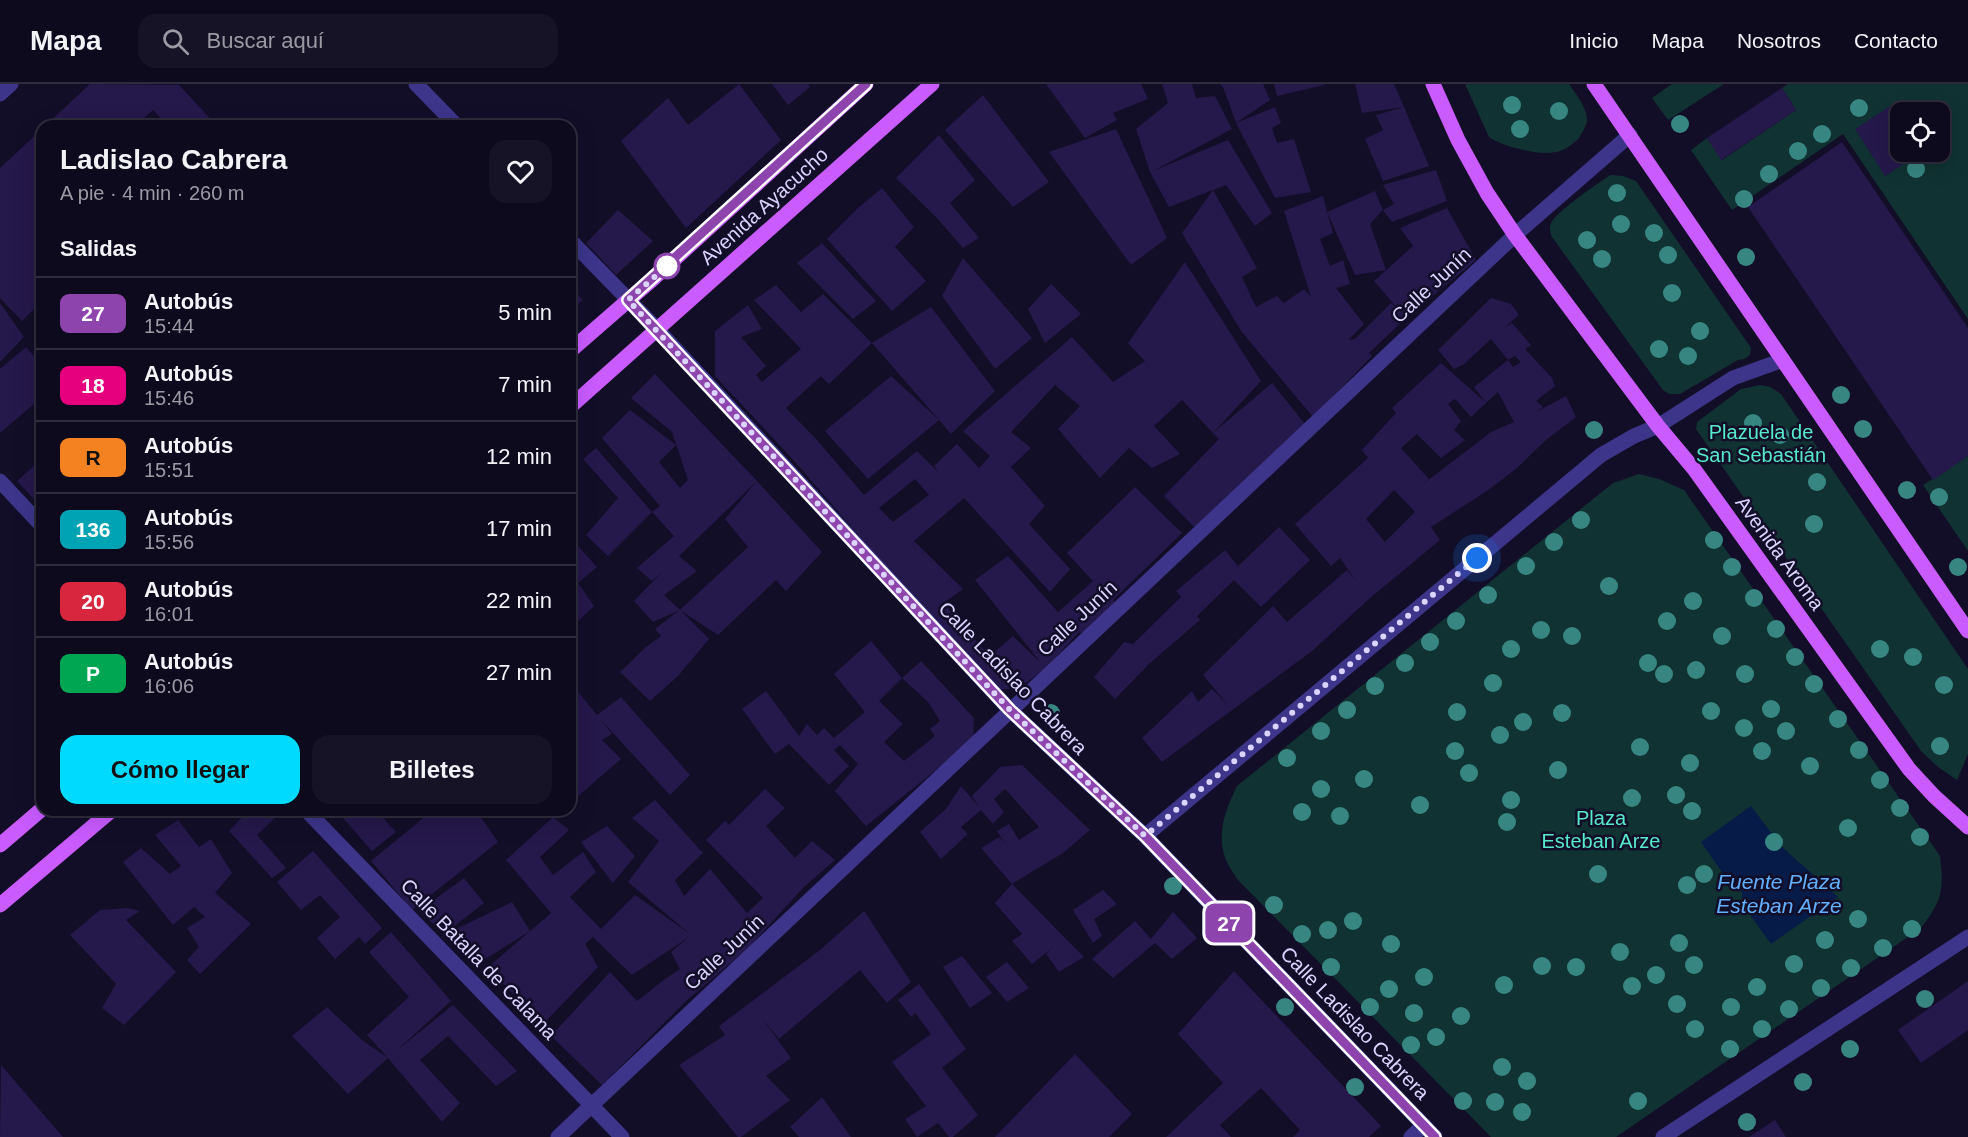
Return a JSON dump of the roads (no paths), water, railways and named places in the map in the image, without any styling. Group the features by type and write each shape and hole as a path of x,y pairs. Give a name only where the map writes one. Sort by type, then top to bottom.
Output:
{"main road":[{"name":"Avenida Ayacucho","path":"576,346 866,84"},
{"name":"Avenida Ayacucho","path":"576,402 932,84"},
{"name":"Avenida Aroma","path":"1433,84 1458,140 1487,193 1515,235 1658,426 1694,469 1909,769 1968,827"},
{"path":"1594,84 1968,631"},
{"path":"0,845 36,814"},
{"path":"0,905 105,816"}],"street":[{"path":"0,94 11,84"},
{"path":"416,84 451,120"},
{"name":"Calle Junín","path":"558,1137 1515,235 1630,135"},
{"name":"Calle Ladislao Cabrera","path":"576,246 657,329 1010,710 1145,836 1435,1137"},
{"path":"1145,836 1601,455 1634,436 1658,426 1732,378 1783,360"},
{"path":"0,481 36,520"},
{"name":"Calle Batalla de Calama","path":"312,816 622,1137"},
{"path":"1663,1137 1968,937"},
{"path":"1411,1137 1424,1125"}],"water":[{"name":"Fuente Plaza Esteban Arze","path":"1751,806 1782,847 1838,897 1771,944 1743,905 1742,893 1737,883 1724,875 1701,842"}],"park label":[{"name":"Plazuela de San Sebastián","path":"1761,444"},
{"name":"Plaza Esteban Arze","path":"1601,830"}]}
